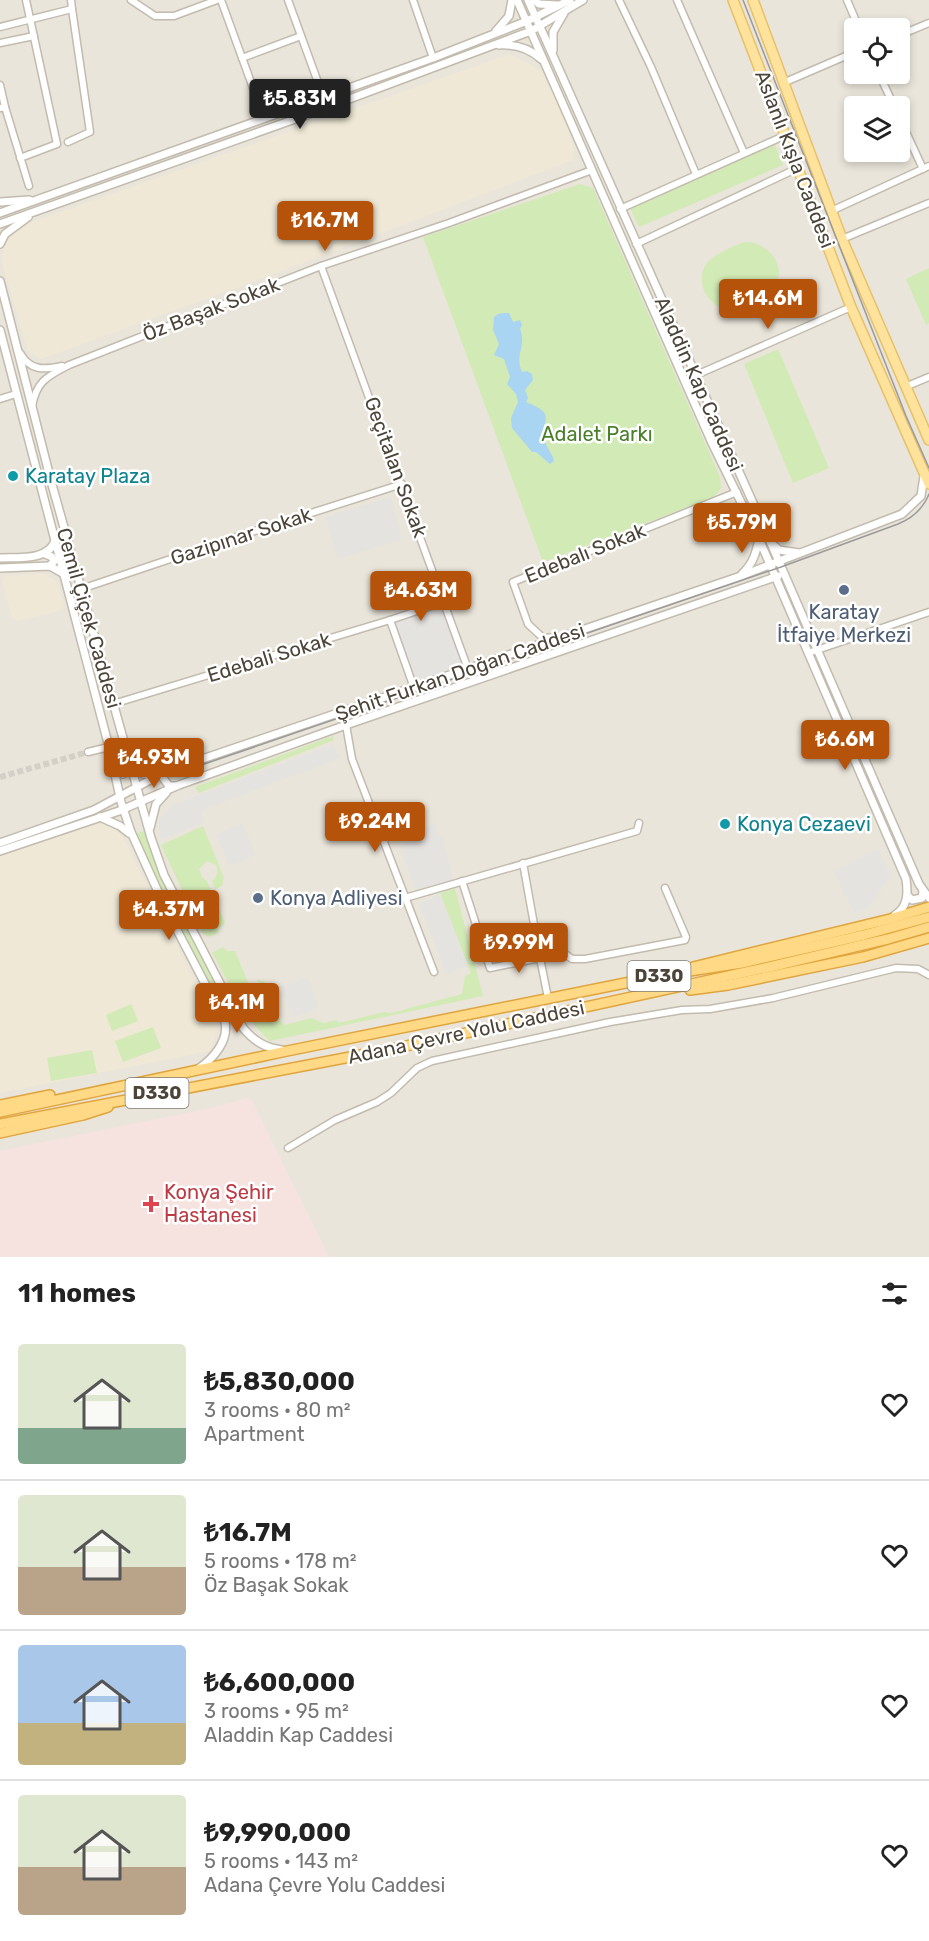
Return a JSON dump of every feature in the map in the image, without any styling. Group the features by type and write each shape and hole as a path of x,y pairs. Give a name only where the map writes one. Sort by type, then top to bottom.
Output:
{"highway":[{"path":"670,974 733,956 890,919 929,907"},
{"name":"Adana Çevre Yolu Caddesi","path":"0,1112 548,998 670,974 742,963 864,935 929,917"},
{"name":"Adana Çevre Yolu Caddesi","path":"0,1124 392,1049 667,990 929,927"},
{"path":"667,990 728,985 863,957 929,938"},
{"path":"0,1105 57,1094 110,1089"},
{"path":"0,1133 93,1112 124,1099"}],"main road":[{"name":"Aslanlı Kışla Caddesi","path":"733,0 851,307 929,483"},
{"name":"Aslanlı Kışla Caddesi","path":"753,0 831,212 929,440"}],"street":[{"path":"20,158 57,144 26,0"},
{"path":"68,142 90,132 70,0"},
{"path":"130,0 155,16 174,16 219,0 264,118"},
{"path":"288,0 323,96"},
{"path":"288,0 323,96"},
{"path":"413,0 433,58"},
{"path":"490,36 509,16 512,0"},
{"name":"Aladdin Kap Caddesi","path":"517,0 712,443 759,539 906,879 908,896"},
{"name":"Aladdin Kap Caddesi","path":"528,0 923,890 929,898"},
{"path":"534,0 539,4 564,7"},
{"path":"0,224 312,113 531,31 540,27 570,0"},
{"path":"0,213 433,58 583,0"},
{"path":"619,0 651,67 696,174"},
{"path":"677,0 744,153"},
{"path":"848,0 855,18"},
{"path":"554,58 553,32 564,7"},
{"path":"0,27 72,9"},
{"path":"910,31 929,23"},
{"path":"0,42 34,36"},
{"path":"242,58 301,36"},
{"path":"494,45 522,47 534,52 544,62"},
{"path":"783,83 844,57"},
{"path":"0,85 2,107 29,186"},
{"path":"620,209 786,135"},
{"path":"831,212 926,167 910,137"},
{"path":"636,244 798,168"},
{"name":"Öz Başak Sokak","path":"69,364 321,266 592,170"},
{"path":"0,202 43,198"},
{"path":"842,239 929,203"},
{"path":"0,244 5,234 40,209"},
{"name":"Geçitalan Sokak","path":"321,266 468,669"},
{"name":"Cemil Çiçek Caddesi","path":"0,281 81,589 130,764 139,784 140,802 164,875 236,1017 246,1032 268,1048 287,1051"},
{"path":"694,376 851,307"},
{"name":"Cemil Çiçek Caddesi","path":"0,330 109,747 123,810 132,836 165,907 225,1022"},
{"path":"16,346 25,361 37,368 53,368 69,364"},
{"path":"32,408 34,392 43,381 69,364"},
{"path":"905,387 929,377"},
{"path":"0,399 16,394"},
{"path":"922,425 929,434"},
{"name":"Şehit Furkan Doğan Caddesi","path":"0,843 94,810 167,771 738,577 902,514 921,496 924,473"},
{"name":"Gazipınar Sokak","path":"81,589 402,484"},
{"name":"Edebalı Sokak","path":"563,637 543,638 536,633 528,624 513,582 737,492"},
{"path":"45,554 52,548 55,539"},
{"path":"738,577 751,564 759,539"},
{"path":"770,542 779,550 802,553"},
{"path":"0,558 45,554 52,557 54,561 50,566"},
{"path":"0,568 50,566 64,574"},
{"name":"Şehit Furkan Doğan Caddesi","path":"0,851 123,810 179,785 346,725 784,574"},
{"name":"Edebali Sokak","path":"113,704 444,602"},
{"path":"808,653 929,612"},
{"path":"390,620 414,688"},
{"path":"346,725 352,759 434,972"},
{"path":"88,752 109,747"},
{"path":"114,767 123,774 130,764 143,774 157,775"},
{"path":"167,771 164,774 165,782 169,786 179,785"},
{"path":"109,802 117,787"},
{"path":"150,834 152,814 156,804 168,790"},
{"path":"100,817 120,826 132,836"},
{"path":"405,898 638,831 639,823"},
{"path":"523,864 548,998"},
{"path":"462,881 490,968 564,953 572,959 585,959 685,940 686,937 665,888"},
{"path":"890,919 900,912 908,896 912,900 920,900 923,890"},
{"path":"288,1148 335,1120 377,1102 391,1093 417,1068 432,1061 610,1022 773,998 896,968 918,969 929,975"},
{"path":"196,1071 220,1047 226,1028 225,1022 233,1023 236,1017"}],"shaded area":[{"path":"0,0 929,0 929,1257 0,1257"},
{"path":"510,54 540,70 559,105 574,148 573,160 266,277 41,359 28,351 2,263 3,245 21,226"},
{"path":"390,497 403,539 338,559 325,517"},
{"path":"44,573 57,582 64,606 60,611 17,621 12,618 2,581 5,576"},
{"path":"442,605 463,668 416,684 394,621"},
{"path":"333,744 340,758 208,808 201,813 204,823 160,840 159,820 172,805"},
{"path":"101,823 113,827 123,837 218,1028 210,1051 0,1093 0,854 37,840"},
{"path":"242,823 256,855 230,866 216,834"},
{"path":"435,823 439,837 443,836 453,880 416,890 399,845 425,835 424,827"},
{"path":"877,849 891,875 869,906 854,914 834,872"},
{"path":"440,895 468,966 447,974 419,903"},
{"path":"307,977 319,1008 292,1018 280,987"},
{"name":"Konya Şehir Hastanesi","path":"247,1098 252,1101 329,1257 0,1257 0,1151 211,1108"}],"green space":[{"path":"774,143 783,165 639,227 629,206"},
{"name":"Adalet Parkı","path":"580,184 593,188 720,477 721,488 714,497 543,562 423,237"},
{"path":"744,242 761,245 768,250 777,264 778,281 768,294 761,298 736,308 722,308 709,300 705,293 703,272 711,259"},
{"path":"929,268 929,323 926,325 906,279"},
{"path":"778,349 829,468 793,483 744,364"},
{"path":"333,736 334,740 199,793 195,787"},
{"path":"203,826 224,878 222,886 215,889 212,881 217,874 216,865 207,861 199,869 202,877 207,881 225,923 219,928 218,933 208,937 202,932 161,845"},
{"path":"144,831 156,865 230,1014 226,1016 135,834"},
{"path":"455,888 483,996 270,1041 252,1022 212,953 223,947 227,951 235,951 252,992 250,1000 255,1007 263,1007 267,996 257,979 265,982 281,1022 285,1025 311,1018 324,1023 336,1020 339,1023 384,1012 391,1013 462,994 465,976 471,973 440,893"},
{"path":"131,1004 138,1021 112,1031 106,1015"},
{"path":"153,1027 161,1048 123,1062 115,1041"},
{"path":"92,1050 97,1073 51,1081 47,1058"}],"water":[{"path":"509,313 513,322 520,320 522,325 520,329 522,341 520,366 522,372 527,371 532,374 533,380 525,390 528,398 526,402 543,411 545,415 544,436 554,461 550,464 536,452 532,452 512,428 511,418 518,402 516,394 507,384 510,377 504,359 494,355 499,344 493,330 494,317 498,314"}],"tunnel":[{"path":"0,777 88,752"}],"tram line":[{"path":"743,0 906,416 929,468"},
{"path":"178,773 781,567 898,524 917,512 929,494"}],"place":[{"name":"Karatay Plaza","path":"13,476"},
{"name":"Karatay İtfaiye Merkezi","path":"844,590"},
{"name":"Konya Cezaevi","path":"725,824"},
{"name":"Konya Adliyesi","path":"258,898"},
{"name":"Konya Şehir Hastanesi","path":"151,1204"}]}
